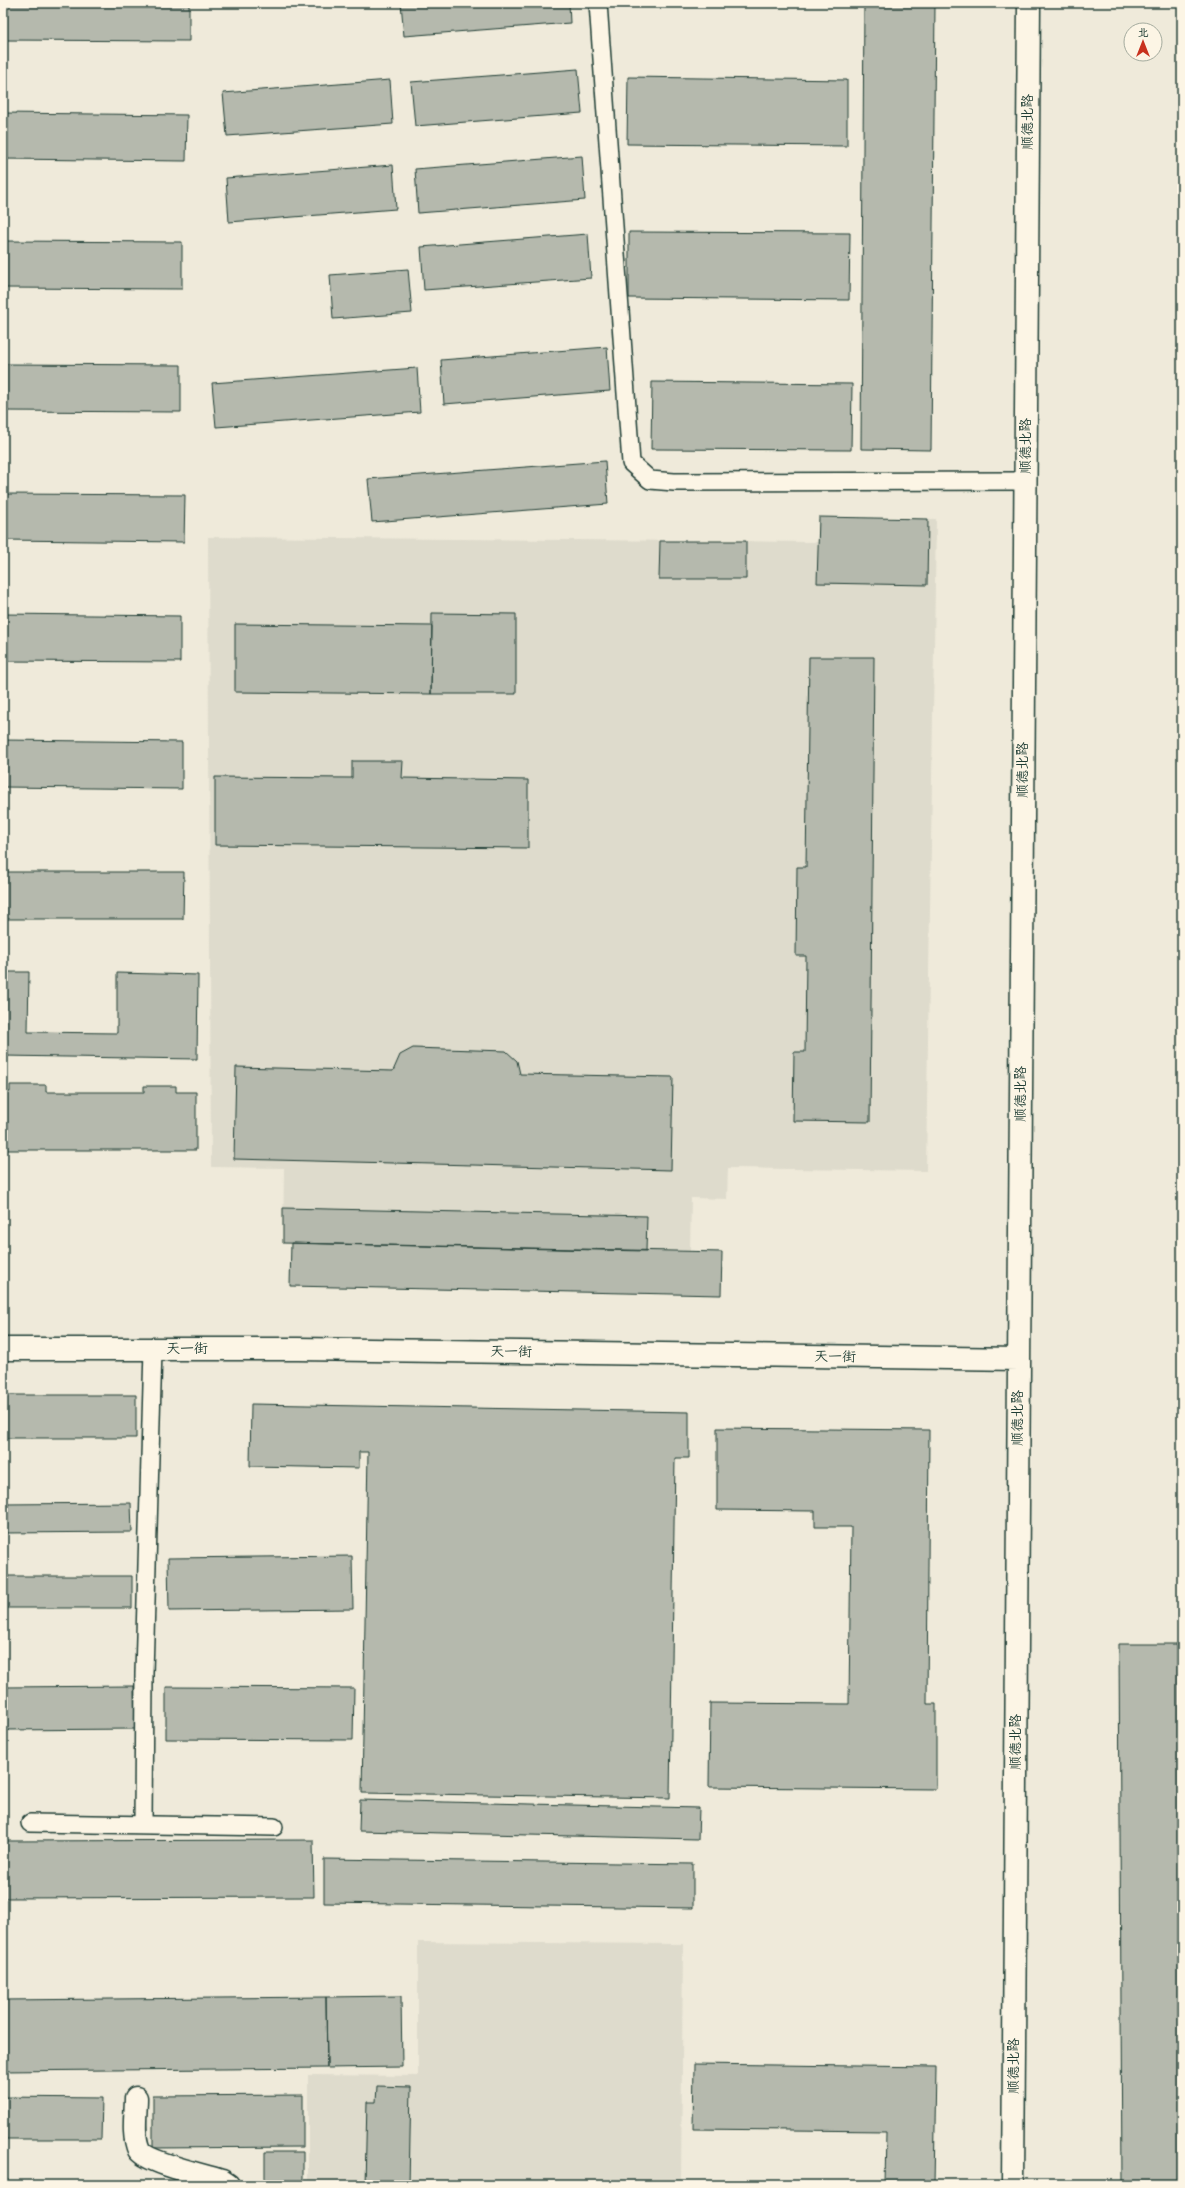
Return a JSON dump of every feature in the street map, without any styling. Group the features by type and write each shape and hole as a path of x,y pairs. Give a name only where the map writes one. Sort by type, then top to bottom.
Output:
{"street":[{"name":"顺德北路","path":"1013,2185 1029,3"},
{"name":"天一街","path":"3,1349 298,1349 1019,1359"},
{"path":"136,2098 136,2140 140,2151 155,2161 222,2180 228,2185"}],"lane":[{"path":"598,3 631,463 650,480 674,482 1025,481"},
{"path":"144,1824 144,1673 152,1349"},
{"path":"30,1823 274,1827"}],"shaded area":[{"path":"819,517 936,519 926,1171 728,1168 727,1199 691,1198 690,1251 283,1243 284,1168 211,1167 208,537 818,542"},
{"path":"418,1942 683,1944 681,2185 308,2185 308,2075 418,2076"}],"building":[{"path":"3,3 189,3 189,41 3,40"},
{"path":"401,3 569,3 570,23 404,36"},
{"path":"864,3 935,3 931,450 861,449"},
{"path":"578,69 582,113 415,126 411,82"},
{"path":"628,77 847,80 847,146 627,144"},
{"path":"390,80 393,124 227,136 223,93"},
{"path":"3,113 187,115 186,161 3,159"},
{"path":"582,156 585,200 418,213 415,169"},
{"path":"393,165 396,209 229,222 226,178"},
{"path":"629,232 850,233 849,300 629,298"},
{"path":"588,234 591,278 424,290 421,247"},
{"path":"3,241 182,242 182,289 3,288"},
{"path":"408,269 412,313 333,319 330,275"},
{"path":"607,347 610,391 444,404 441,360"},
{"path":"3,364 181,365 181,412 3,411"},
{"path":"417,368 420,412 216,427 212,383"},
{"path":"652,382 852,384 851,450 651,449"},
{"path":"605,461 608,504 372,522 368,479"},
{"path":"3,494 185,495 184,542 3,540"},
{"path":"819,517 928,519 927,585 817,583"},
{"path":"660,541 746,541 746,579 659,579"},
{"path":"432,613 516,614 516,694 431,694"},
{"path":"3,614 180,616 180,662 3,661"},
{"path":"235,624 432,626 431,694 235,692"},
{"path":"809,657 874,657 870,1122 793,1121 794,1052 805,1052 806,956 796,956 797,867 806,867"},
{"path":"3,740 182,742 182,789 3,787"},
{"path":"352,761 403,761 402,778 528,780 528,848 215,845 215,777 352,778"},
{"path":"3,872 184,872 183,919 3,919"},
{"path":"3,972 29,972 28,1032 117,1033 117,973 198,975 197,1059 3,1056"},
{"path":"413,1048 506,1051 517,1061 520,1074 673,1077 671,1170 234,1159 236,1067 393,1071 400,1055"},
{"path":"10,1085 46,1085 46,1092 144,1092 144,1086 176,1086 176,1092 196,1092 196,1150 3,1150 3,1092 10,1092"},
{"path":"283,1208 647,1216 646,1251 283,1243"},
{"path":"291,1243 722,1252 721,1295 290,1286"},
{"path":"3,1395 136,1395 136,1438 3,1438"},
{"path":"251,1404 689,1412 689,1458 675,1458 670,1798 362,1793 368,1452 359,1452 359,1468 250,1466"},
{"path":"717,1428 929,1430 927,1704 936,1704 936,1789 709,1787 710,1703 849,1704 851,1527 815,1527 815,1511 717,1510"},
{"path":"131,1503 132,1532 3,1533 3,1504"},
{"path":"352,1556 353,1609 169,1611 168,1558"},
{"path":"3,1576 132,1576 132,1608 3,1608"},
{"path":"1119,1644 1182,1644 1182,2185 1122,2185"},
{"path":"134,1686 135,1729 3,1730 3,1687"},
{"path":"166,1687 354,1688 353,1740 166,1739"},
{"path":"360,1800 699,1808 698,1839 359,1831"},
{"path":"313,1840 314,1897 3,1898 3,1841"},
{"path":"324,1859 693,1864 693,1908 324,1903"},
{"path":"401,1996 402,2067 327,2068 326,1997"},
{"path":"326,1997 327,2068 3,2071 3,2000"},
{"path":"694,2064 936,2067 934,2185 885,2185 886,2131 693,2129"},
{"path":"377,2086 411,2087 409,2185 365,2185 367,2102 376,2102"},
{"path":"303,2095 303,2147 153,2148 153,2096"},
{"path":"3,2097 102,2098 101,2139 3,2139"},
{"path":"265,2152 303,2152 303,2185 265,2185"}]}
